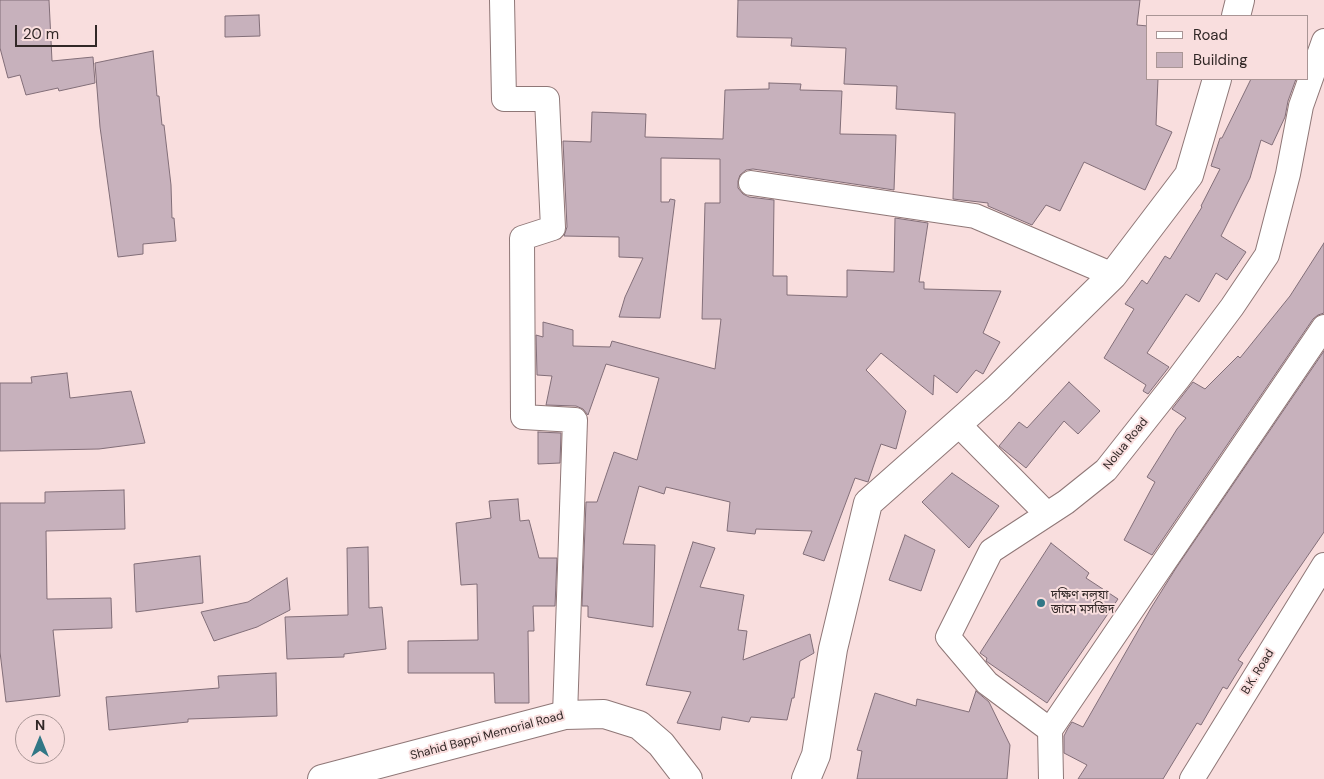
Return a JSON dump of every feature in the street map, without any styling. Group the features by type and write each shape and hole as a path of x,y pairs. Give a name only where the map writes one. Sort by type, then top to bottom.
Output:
{"main road":[{"path":"1236,15 1240,0"},
{"path":"806,779 816,755 833,649 868,503 998,388 1112,276 1189,175 1217,80"},
{"name":"Shahid Bappi Memorial Road","path":"322,779 565,714 604,714 639,725 661,744 688,779"}],"street":[{"path":"502,0 504,98 547,98 553,228 522,238 523,417 575,420 565,714"},
{"name":"Nolua Road","path":"1050,730 987,683 948,637 991,551 1066,502 1106,470 1232,307 1267,255 1288,174 1301,106 1324,41"},
{"path":"751,183 975,216 1112,276"},
{"path":"1051,779 1050,730 1324,326"},
{"path":"957,423 1047,514"},
{"name":"B.K. Road","path":"1192,779 1324,565"}],"building":[{"path":"0,0 49,0 52,61 93,57 95,83 59,91 58,88 26,95 20,75 8,78 0,48"},
{"path":"738,0 1140,0 1137,25 1146,26 1146,80 1158,80 1156,125 1172,132 1145,190 1084,162 1060,211 1046,205 1032,225 988,206 988,203 953,199 955,113 896,109 897,86 844,84 846,48 791,46 792,38 737,37"},
{"path":"259,15 260,36 225,37 225,16"},
{"path":"153,51 157,96 159,96 162,125 164,125 171,185 172,218 174,218 176,241 143,244 143,254 118,257 100,127 95,63"},
{"path":"1251,80 1296,80 1288,101 1285,117 1272,145 1261,140 1250,178 1221,236 1246,252 1227,280 1216,273 1199,302 1186,294 1147,353 1169,367 1148,394 1143,391 1146,385 1104,358 1134,309 1125,304 1142,280 1147,284 1165,256 1170,259 1202,207 1220,169 1211,166 1220,138 1222,138"},
{"path":"769,83 801,84 800,90 842,91 840,134 896,135 894,190 753,169 746,170 740,175 738,188 743,194 749,197 774,200 773,276 787,276 787,295 847,297 847,270 894,272 895,218 928,223 919,282 924,282 924,289 1001,291 983,333 1000,342 983,374 976,370 957,393 934,375 933,395 881,353 866,370 906,411 896,449 881,444 868,482 855,478 824,561 803,554 812,531 756,529 755,534 727,531 730,502 666,487 664,494 639,486 623,544 655,545 653,627 588,617 588,606 582,606 586,502 597,502 614,452 637,460 659,378 606,364 588,415 583,409 576,406 546,405 552,376 537,375 536,335 543,337 543,322 573,330 573,346 610,347 612,341 715,369 721,319 702,319 705,203 720,203 720,159 661,158 661,202 669,202 670,199 675,200 660,318 619,317 625,297 643,258 619,257 619,237 564,236 567,227 563,141 591,142 592,112 646,114 645,137 723,139 725,90 769,89"},
{"path":"1324,243 1324,313 1313,319 1152,555 1124,540 1155,482 1147,477 1186,418 1172,409 1193,382 1205,389 1238,356 1240,358 1290,296"},
{"path":"1324,351 1324,532 1238,660 1243,663 1227,689 1223,687 1201,725 1197,723 1163,779 1078,779 1087,765 1064,753 1064,736 1068,728 1072,722 1083,727 1176,568"},
{"path":"67,373 70,398 131,391 145,443 99,449 0,451 0,383 32,383 31,377"},
{"path":"1069,382 1100,411 1078,434 1064,421 1026,468 999,446 1019,422 1027,428"},
{"path":"538,432 561,433 560,463 538,464"},
{"path":"952,473 999,506 969,548 922,502"},
{"path":"124,490 125,529 46,531 47,599 111,598 112,628 53,630 60,696 6,702 0,652 0,503 45,503 45,492"},
{"path":"518,499 520,521 529,520 539,558 557,558 555,606 533,606 534,631 528,631 529,703 495,703 494,673 408,673 408,641 478,640 477,584 461,585 456,523 491,518 489,501"},
{"path":"905,535 935,550 921,591 889,580"},
{"path":"693,542 715,548 700,587 744,595 738,630 747,631 743,660 810,634 814,653 800,661 794,698 792,698 787,720 751,717 749,722 722,717 720,730 677,723 691,692 646,685"},
{"path":"1051,543 1089,573 1086,578 1118,599 1047,703 986,661 987,658 980,653"},
{"path":"368,547 369,608 382,607 386,649 344,654 344,657 287,659 285,617 348,615 347,548"},
{"path":"200,556 203,603 136,612 134,564"},
{"path":"287,578 290,610 257,627 214,641 201,612 248,602"},
{"path":"276,673 277,716 188,719 188,722 109,730 106,697 219,688 218,676"},
{"path":"976,691 989,702 1010,745 1007,779 857,779 862,751 857,750 875,693 916,706 917,699 969,712"}],"place":[{"name":"দক্ষিণ নলুয়া জামে মসজিদ","path":"1041,603"}]}
